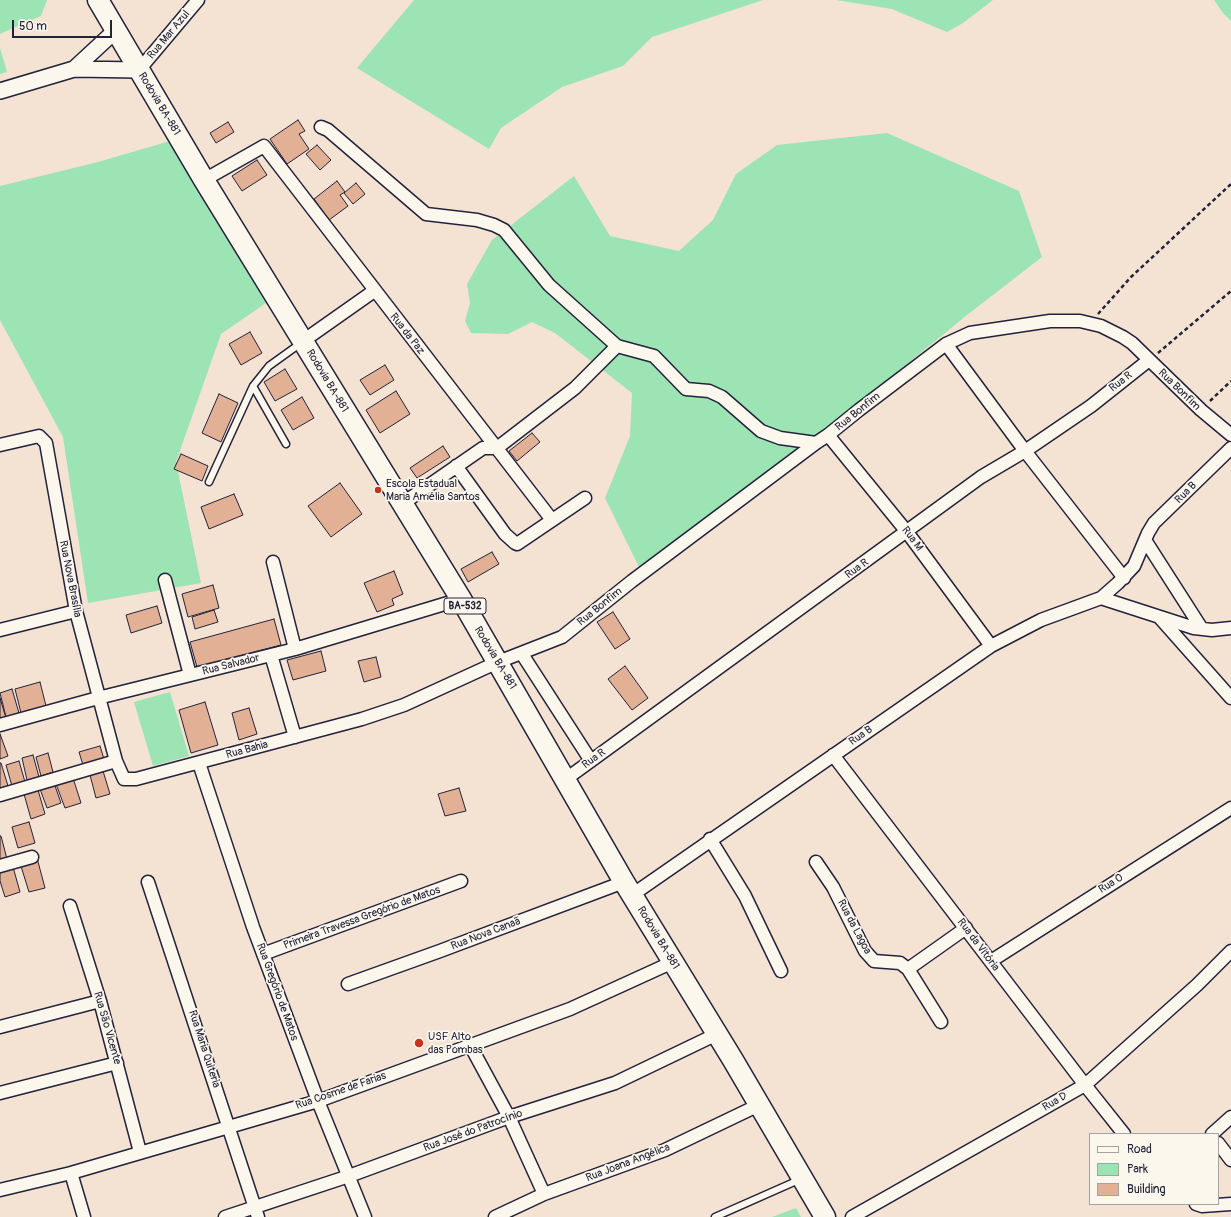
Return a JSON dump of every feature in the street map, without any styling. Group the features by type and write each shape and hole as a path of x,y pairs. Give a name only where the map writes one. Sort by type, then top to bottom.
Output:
{"main road":[{"name":"Rodovia BA-881","path":"98,0 204,180 461,599 628,888 717,1034 825,1217"}],"street":[{"name":"Rua Mar Azul","path":"139,70 198,0"},
{"path":"74,69 115,31"},
{"path":"0,91 74,69 139,70"},
{"path":"321,127 328,130 426,214 446,215 477,220 494,224 504,230 549,285 617,346 654,356 686,389 709,391 722,397 761,431 780,438 816,442"},
{"name":"Rua da Paz","path":"204,180 264,146 374,291 552,520"},
{"path":"303,341 374,291"},
{"name":"Rua Bonfim","path":"498,662 522,654 562,637 632,581 816,442 828,435 946,344 970,333 1050,321 1080,320 1090,322 1123,336 1200,410 1231,435"},
{"path":"946,344 1024,451 1124,578"},
{"path":"402,504 482,448 497,448 575,388 617,346"},
{"name":"Rua R","path":"566,779 981,477 1024,451 1091,406 1149,360"},
{"name":"Rua M","path":"828,435 907,532 991,646"},
{"name":"Rua Nova Brasília","path":"0,445 39,436 46,443 76,611 116,761"},
{"name":"Rua B","path":"628,888 710,839 991,646 1019,630 1101,598 1124,578 1136,562 1145,540 1158,519 1231,448"},
{"path":"456,466 504,534 516,544 585,498"},
{"path":"1145,540 1202,630"},
{"path":"273,562 295,649"},
{"path":"165,580 190,675"},
{"path":"1101,598 1202,630 1231,628"},
{"name":"Rua Salvador","path":"0,725 98,698 295,649 461,599"},
{"path":"0,630 76,611"},
{"path":"1159,617 1231,698"},
{"path":"522,654 590,761"},
{"path":"271,655 295,737"},
{"name":"Rua Bahia","path":"116,761 124,779 130,780 384,713 424,697 498,662"},
{"name":"Rua da Vitória","path":"833,755 1123,1133"},
{"path":"0,795 116,761"},
{"name":"Rua Gregório de Matos","path":"199,762 263,954 318,1101 366,1217"},
{"name":"Rua O","path":"990,961 1231,808"},
{"path":"710,839 744,896 781,971"},
{"path":"0,866 32,857"},
{"name":"Rua da Lagoa","path":"816,862 833,887 865,950 874,961 900,963 908,969"},
{"name":"Primeira Travessa Gregório de Matos","path":"263,954 461,881"},
{"name":"Rua Maria Quiteria","path":"148,882 230,1127 256,1213"},
{"name":"Rua Nova Canaã","path":"348,984 440,951 628,888"},
{"name":"Rua São Vicente","path":"70,906 100,1001 140,1152"},
{"path":"941,1022 908,969 966,928"},
{"name":"Rua D","path":"852,1217 1085,1085 1197,985 1231,951"},
{"name":"Rua Cosme de Farias","path":"0,1190 71,1173 318,1101 570,1009 673,962"},
{"path":"0,1028 100,1001"},
{"name":"Rua José do Patrocínio","path":"225,1217 256,1213 349,1176 509,1117 614,1083 717,1034"},
{"path":"470,1045 509,1117 544,1194"},
{"path":"0,1093 117,1063"},
{"name":"Rua Joana Angélica","path":"495,1217 544,1194 665,1150 759,1105"},
{"path":"1213,1133 1231,1117"},
{"path":"1219,1144 1231,1160"},
{"path":"71,1173 84,1217"},
{"path":"1219,1205 1231,1204"},
{"path":"1199,1205 1216,1205"}],"lane":[{"path":"209,482 253,386 268,366 303,341"},
{"path":"253,386 286,444"},
{"path":"715,1217 802,1179"}],"path":[{"path":"1090,322 1131,277 1231,184"},
{"path":"1149,360 1231,291"},
{"path":"1200,410 1231,381"}],"green space":[{"path":"0,0 47,0 41,16 0,34"},
{"path":"414,0 763,0 652,37 623,66 562,87 501,128 489,149 357,68"},
{"path":"836,0 993,0 963,23 947,32 892,9"},
{"path":"1214,0 1231,0 1231,21 1223,13"},
{"path":"0,48 7,72 0,74"},
{"path":"887,133 1019,191 1042,257 967,315 836,422 639,567 605,498 630,436 632,393 555,333 532,322 508,334 471,333 465,321 470,303 467,284 492,240 574,176 610,236 679,251 713,220 736,174 777,145"},
{"path":"170,141 266,303 221,334 176,462 201,583 88,603 63,437 0,320 0,186 98,162"},
{"path":"170,692 189,756 153,766 134,702"},
{"path":"796,1208 801,1217 772,1217"}],"building":[{"path":"298,120 305,131 299,134 309,149 287,164 270,139"},
{"path":"228,122 234,132 216,143 210,133"},
{"path":"317,145 331,160 320,170 306,154"},
{"path":"257,160 267,175 242,191 232,176"},
{"path":"337,181 345,192 340,195 348,206 329,220 314,199"},
{"path":"356,183 365,194 353,204 344,193"},
{"path":"250,332 262,353 241,365 229,344"},
{"path":"385,365 394,380 370,395 360,380"},
{"path":"285,369 297,389 275,401 264,382"},
{"path":"396,391 410,414 380,433 366,410"},
{"path":"219,394 238,403 221,442 202,433"},
{"path":"302,397 314,418 293,430 281,410"},
{"path":"532,433 540,442 517,461 509,451"},
{"path":"443,446 450,457 417,478 410,468"},
{"path":"181,454 208,466 202,481 174,469"},
{"path":"340,483 362,514 331,537 308,506"},
{"path":"234,494 243,515 209,529 201,507"},
{"path":"492,552 499,564 468,582 461,569"},
{"path":"394,571 403,594 392,599 394,605 377,612 364,583"},
{"path":"213,585 219,608 188,617 182,594"},
{"path":"157,606 162,623 131,633 126,615"},
{"path":"214,610 218,622 195,629 192,617"},
{"path":"613,612 630,639 615,649 597,622"},
{"path":"274,619 281,645 197,667 190,642"},
{"path":"321,651 326,671 293,680 287,660"},
{"path":"376,657 381,677 364,682 358,661"},
{"path":"625,666 648,698 632,710 608,679"},
{"path":"40,682 46,706 21,713 15,689"},
{"path":"12,689 19,713 6,717 0,693"},
{"path":"0,698 6,718 0,720"},
{"path":"205,702 218,745 191,753 179,710"},
{"path":"249,708 257,734 239,740 232,713"},
{"path":"0,734 8,756 0,759"},
{"path":"100,746 104,759 83,765 79,752"},
{"path":"48,753 53,772 41,776 36,757"},
{"path":"33,755 39,777 27,780 22,758"},
{"path":"19,761 25,782 12,786 6,765"},
{"path":"0,763 8,786 0,788"},
{"path":"103,771 110,794 96,798 90,775"},
{"path":"73,778 81,803 65,808 56,784"},
{"path":"54,783 61,803 47,808 40,789"},
{"path":"459,788 466,811 445,816 438,794"},
{"path":"38,790 45,814 31,819 24,794"},
{"path":"29,822 35,843 18,848 12,827"},
{"path":"0,836 7,859 0,861"},
{"path":"37,858 45,888 29,892 20,863"},
{"path":"13,867 20,892 5,897 0,881 0,870"}],"place":[{"name":"Escola Estadual Maria Amélia Santos","path":"378,490"},
{"name":"USF Alto das Pombas","path":"419,1043"}]}
